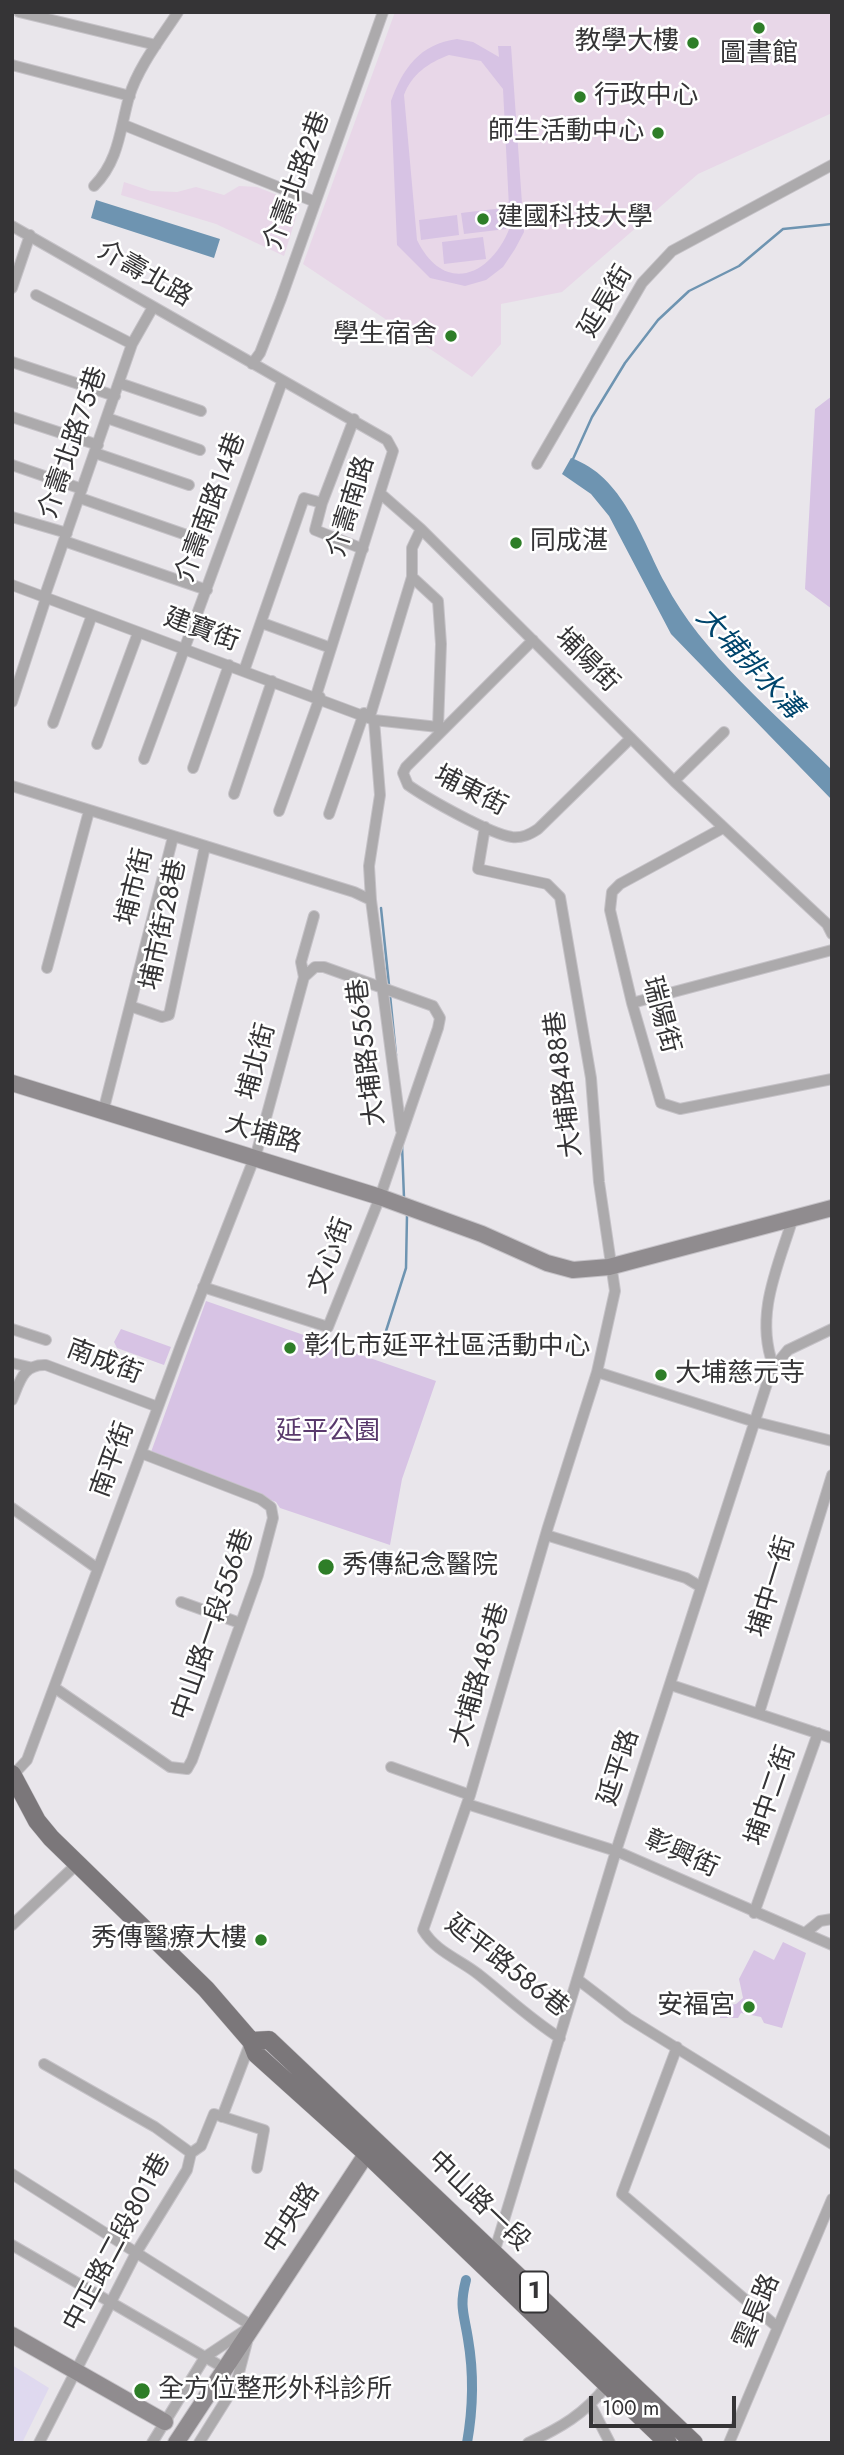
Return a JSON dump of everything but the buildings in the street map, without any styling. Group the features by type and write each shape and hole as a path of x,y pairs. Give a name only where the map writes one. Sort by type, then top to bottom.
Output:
{"main road":[{"name":"大埔路","path":"12,1083 380,1197 504,1243 547,1263 573,1270 609,1267 832,1209"},
{"name":"中山路一段","path":"12,1774 37,1821 76,1866 187,1970 251,2041 256,2054 371,2147 494,2253 694,2443"},
{"name":"中山路一段","path":"371,2147 668,2443"},
{"name":"中央路","path":"176,2443 371,2147"},
{"path":"12,2335 164,2421"}],"street":[{"path":"19,12 156,45"},
{"path":"94,186 108,172 124,125 130,96 156,45 178,12"},
{"name":"介壽北路2巷","path":"252,364 260,353 281,299 313,201 383,12"},
{"path":"12,65 130,96"},
{"path":"124,125 313,201"},
{"name":"延長街","path":"537,464 555,438 642,283 672,251 832,166"},
{"name":"介壽北路","path":"12,226 252,364"},
{"path":"12,288 30,235"},
{"path":"36,295 132,344"},
{"name":"介壽北路75巷","path":"12,702 132,344 153,307"},
{"path":"12,362 115,396"},
{"name":"介壽南路","path":"252,364 354,419 387,440 393,451 318,697 279,811"},
{"name":"介壽南路14巷","path":"144,759 282,382"},
{"path":"119,383 201,411"},
{"path":"12,417 189,485"},
{"path":"107,418 200,450"},
{"path":"354,419 322,503 316,530 363,548"},
{"path":"12,465 201,540"},
{"name":"埔陽街","path":"381,494 466,574 674,781 827,924 832,934"},
{"path":"244,671 303,498 322,503"},
{"path":"12,517 207,590"},
{"path":"329,814 369,716 412,577 412,548 421,530"},
{"name":"建寶街","path":"12,585 369,716 440,725 438,601 412,577"},
{"path":"53,723 92,615"},
{"path":"262,623 331,648"},
{"path":"97,744 138,633"},
{"name":"埔東街","path":"533,640 403,773 408,785 485,827 510,837 529,835 631,738"},
{"path":"193,768 229,665"},
{"path":"234,794 272,681"},
{"name":"大埔路556巷","path":"369,716 380,795 369,866 371,900 401,1134 380,1197"},
{"path":"674,781 723,732"},
{"name":"埔市街","path":"12,786 173,837 103,1112"},
{"path":"47,968 89,811"},
{"name":"大埔路488巷","path":"485,827 478,869 547,884 561,897 591,1078 609,1267"},
{"name":"瑞陽街","path":"723,828 620,884 612,892 610,910 632,1003 661,1103 680,1109 832,1079"},
{"name":"埔市街28巷","path":"173,837 371,900"},
{"name":"埔市街28巷","path":"130,1006 162,1017 169,1015 205,846"},
{"name":"埔北街","path":"254,1158 304,977 301,962 314,916"},
{"path":"632,1003 832,950"},
{"path":"304,977 315,967 324,967 426,1001 433,1006 440,1018 401,1134"},
{"name":"南平街","path":"12,1774 27,1760 203,1287 254,1158"},
{"name":"文心街","path":"203,1287 328,1327 380,1197"},
{"path":"773,1365 766,1348 764,1310 792,1221"},
{"name":"大埔路485巷","path":"423,1930 469,1800 545,1535 597,1372 615,1291 609,1267"},
{"path":"12,1329 46,1340"},
{"name":"延平路","path":"494,2253 616,1851 671,1685 752,1421 773,1365 800,1342 832,1329"},
{"path":"12,1363 29,1367"},
{"name":"南成街","path":"12,1400 29,1367 46,1365 158,1407"},
{"path":"597,1372 752,1421 832,1441"},
{"name":"中山路一段556巷","path":"55,1688 170,1767 187,1769 240,1623 273,1518 271,1507 260,1499 141,1453"},
{"name":"埔中一街","path":"759,1713 832,1475"},
{"path":"12,1508 98,1569"},
{"path":"545,1535 686,1578 701,1587"},
{"path":"181,1602 240,1623"},
{"path":"671,1685 832,1738"},
{"name":"埔中二街","path":"754,1913 818,1733"},
{"name":"彰興街","path":"391,1767 469,1800 616,1851 832,1945"},
{"path":"12,1926 76,1866"},
{"path":"805,1933 820,1921 832,1919"},
{"name":"延平路586巷","path":"423,1930 431,1943 476,1972 526,2016 560,2038"},
{"path":"577,1979 628,2018 832,2144"},
{"path":"222,2116 251,2041"},
{"path":"677,2047 622,2194 776,2326"},
{"name":"中正路二段801巷","path":"43,2441 110,2302 136,2253 183,2177 191,2153 141,2119 44,2064"},
{"path":"191,2153 201,2146 211,2115 222,2116 264,2130 257,2168"},
{"path":"12,2174 252,2326"},
{"name":"雲長路","path":"729,2443 776,2326 827,2225 832,2199"},
{"path":"12,2245 224,2368"},
{"name":"中央路","path":"152,2443 205,2357 252,2326"},
{"name":"中央路","path":"199,2443 236,2384 252,2326"},
{"path":"528,2443 563,2427 591,2406 607,2385"},
{"path":"591,2406 610,2443"}],"shaded area":[{"name":"建國科技大學","path":"395,12 832,12 832,113 698,174 562,292 501,304 501,344 472,377 303,264"},
{"path":"124,182 151,191 177,192 196,187 224,195 239,186 257,187 300,204 284,256 216,224 121,195"},
{"path":"12,2365 49,2388 22,2443 12,2443"}],"green space":[{"path":"457,39 473,42 499,57 498,46 511,46 524,232 503,267 486,280 465,286 430,278 397,245 391,101 407,68 423,52","holes":["449,55 481,61 503,89 510,227 502,244 479,268 466,273 453,273 440,268 428,257 417,240 404,95 416,75 441,58"]},
{"path":"503,208 506,229 464,234 461,213"},
{"path":"457,215 459,235 421,240 419,220"},
{"path":"483,237 486,259 444,264 442,242"},
{"path":"832,396 832,609 805,589 815,409"},
{"name":"延平公園","path":"206,1301 436,1381 402,1479 390,1545 280,1508 276,1502 151,1452"},
{"path":"121,1329 171,1347 164,1365 117,1348 114,1342"},
{"path":"783,1942 806,1953 782,2028 764,2023 761,2017 741,2013 738,2018 720,2018 720,2007 736,2004 743,1998 739,1979 754,1950 774,1960"}],"water":[{"path":"96,200 220,239 214,258 91,218"},
{"path":"571,458 589,467 617,494 680,609 698,634 741,682 832,770 832,800 671,634 609,516 591,494 562,474"}],"waterway":[{"path":"573,459 592,417 625,363 658,320 689,291 739,266 783,229 832,224"},
{"path":"381,908 389,985"},
{"path":"390,995 396,1055"},
{"path":"402,1145 404,1198"},
{"path":"386,1331 406,1268 407,1215"},
{"path":"466,2280 463,2304 472,2391 467,2443"}],"place":[{"name":"圖書館","path":"759,28"},
{"name":"教學大樓","path":"693,43"},
{"name":"行政中心","path":"580,97"},
{"name":"師生活動中心","path":"658,133"},
{"name":"建國科技大學","path":"483,219"},
{"name":"學生宿舍","path":"451,336"},
{"name":"同成湛","path":"516,543"},
{"name":"彰化市延平社區活動中心","path":"290,1348"},
{"name":"大埔慈元寺","path":"661,1375"},
{"name":"秀傳紀念醫院","path":"326,1567"},
{"name":"秀傳醫療大樓","path":"261,1940"},
{"name":"安福宮","path":"749,2007"},
{"name":"全方位整形外科診所","path":"142,2391"}],"water label":[{"name":"大埔排水溝","path":"748,664"}]}
